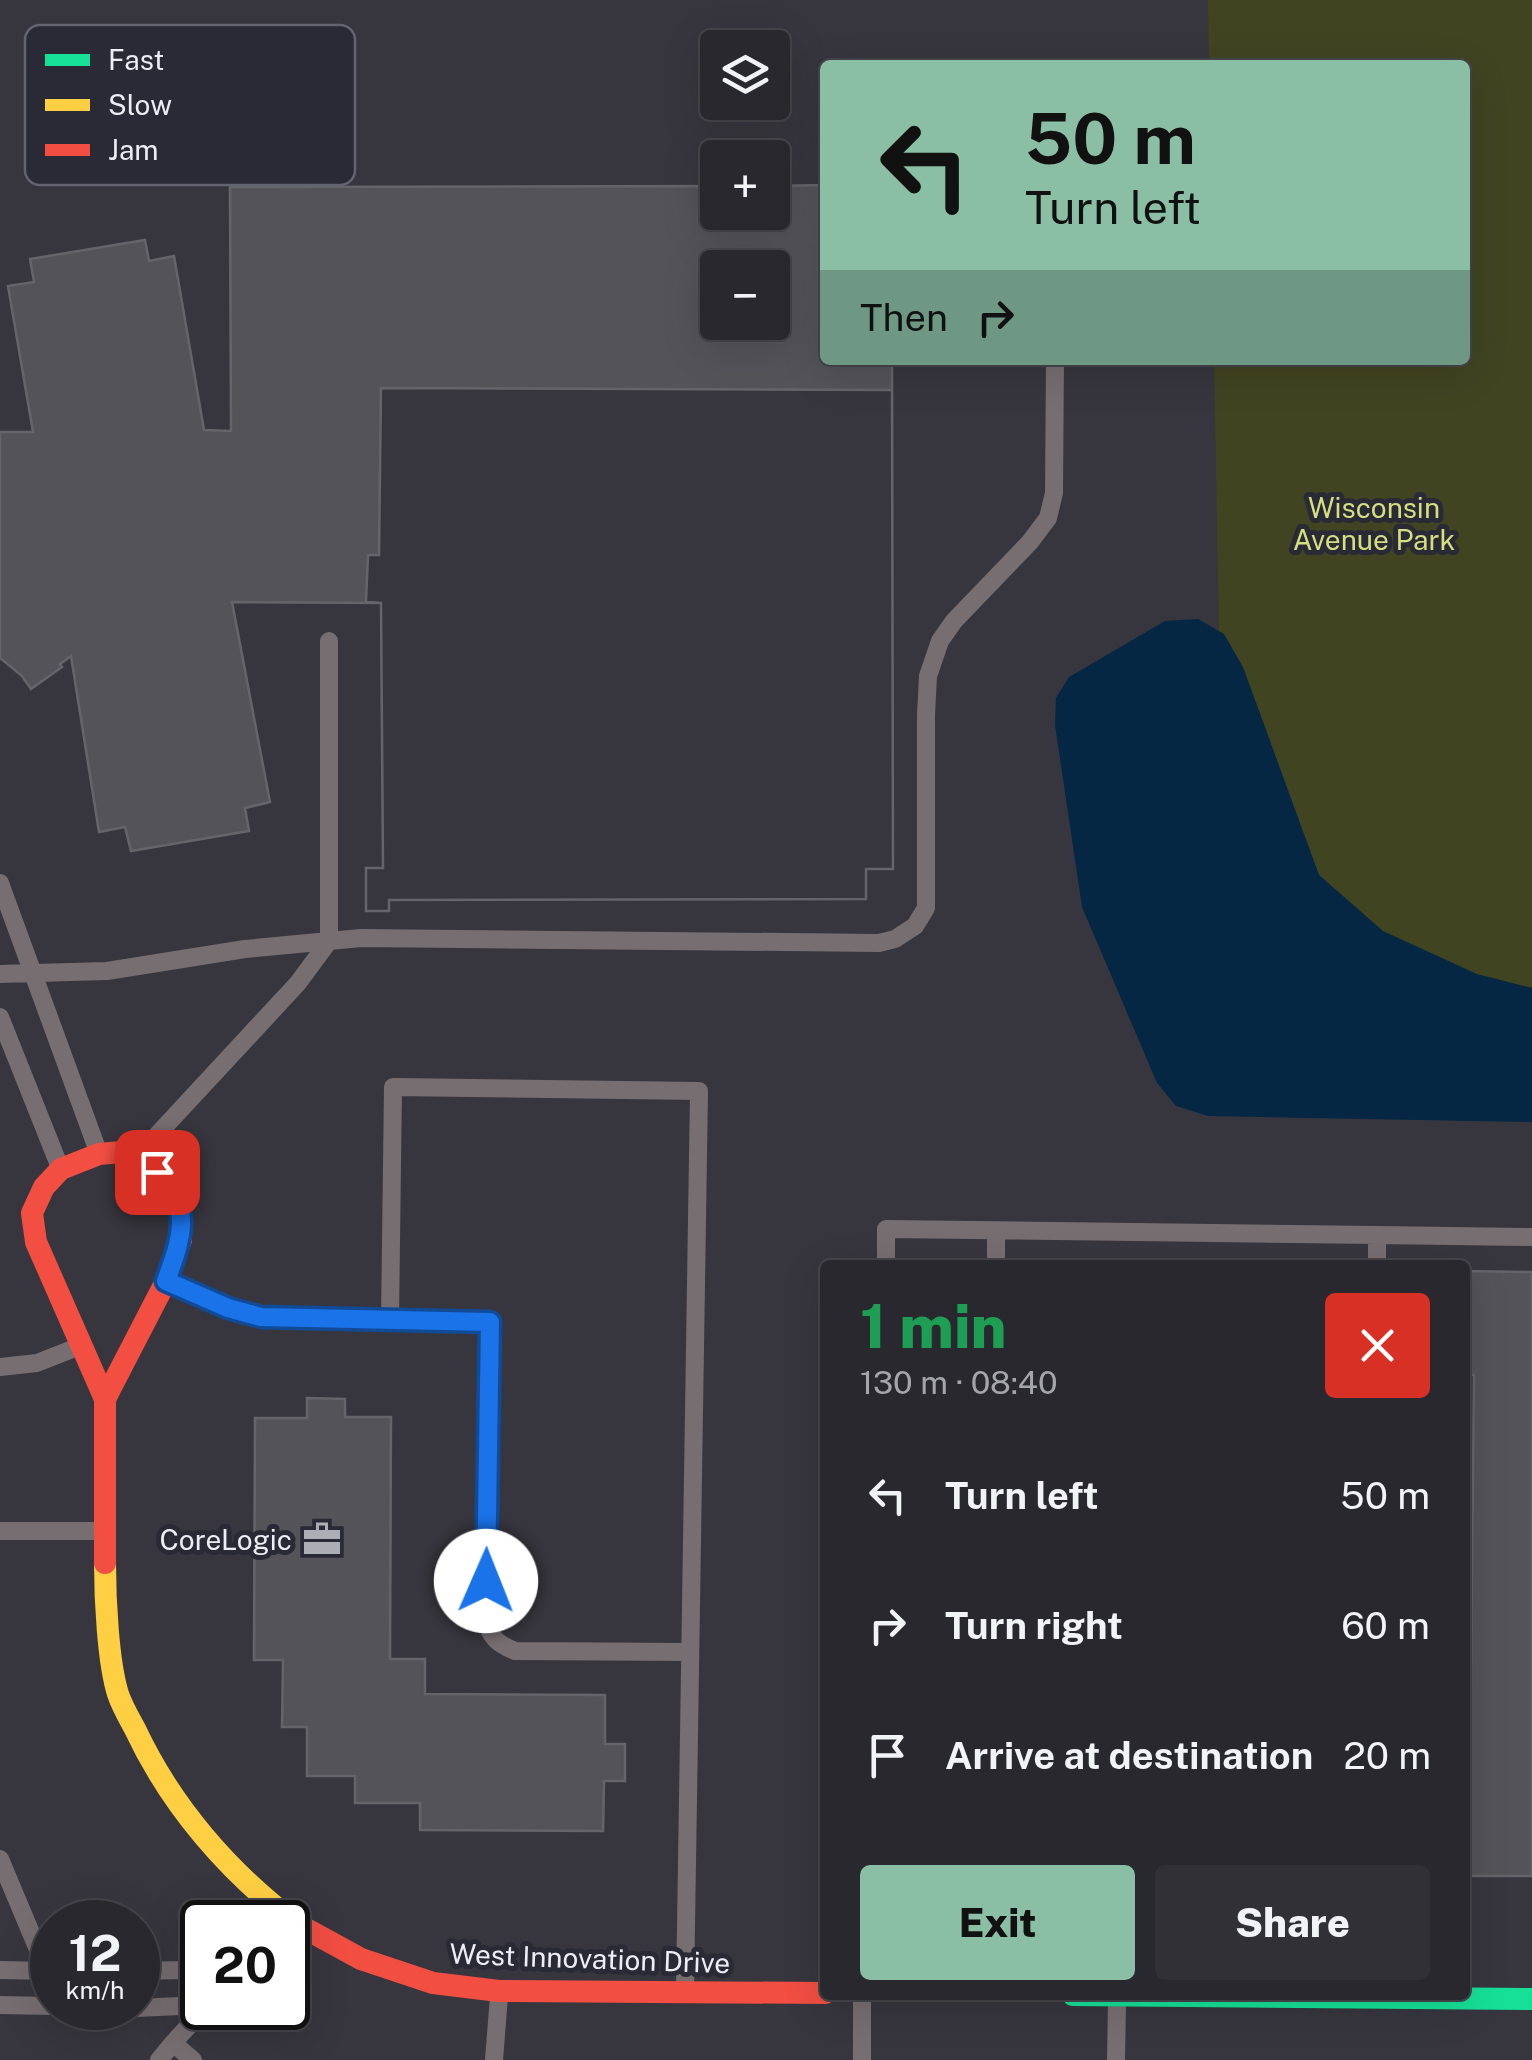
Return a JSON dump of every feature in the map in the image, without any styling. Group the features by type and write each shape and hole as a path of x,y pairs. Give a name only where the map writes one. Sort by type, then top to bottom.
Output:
{"street":[{"path":"61,1169 99,1154 122,1152 142,1159"},
{"name":"West Innovation Drive","path":"105,1399 166,1281 181,1240 181,1210 172,1186 142,1159"},
{"name":"West Innovation Drive","path":"61,1169 44,1187 32,1213 36,1242 105,1399 105,1594 118,1694 150,1762 198,1830 264,1900"},
{"name":"West Innovation Drive","path":"310,1939 433,1983 499,1991 820,1993"},
{"path":"1470,1998 1532,1999"}],"lane":[{"path":"0,974 107,971 361,938 879,943 895,939 915,926 926,908 924,786 928,676 940,641 954,620 1030,542 1048,518 1054,493 1054,365"},
{"path":"142,1159 158,1136 298,983 328,941 329,641"},
{"path":"0,883 99,1154"},
{"path":"0,1017 61,1169"},
{"path":"390,1320 393,1088 698,1091 685,1992"},
{"path":"886,1260 886,1229 1532,1237"},
{"path":"996,1231 996,1260"},
{"path":"1376,1260 1377,1235"},
{"path":"166,1281 228,1308 261,1317 490,1322 485,1618 489,1633 500,1645 515,1652 690,1652"},
{"path":"0,1367 37,1363 80,1346"},
{"path":"0,1531 104,1531"},
{"path":"0,1860 30,1929"},
{"path":"258,1900 261,1897"},
{"path":"0,1970 30,1973"},
{"path":"494,2060 499,1991"},
{"path":"862,2000 862,2060"},
{"path":"1116,2060 1117,2000"},
{"path":"0,2005 30,2006"},
{"path":"159,2060 184,2030"},
{"path":"173,2043 194,2060"}],"green space":[{"name":"Wisconsin Avenue Park","path":"1208,0 1532,0 1532,1016 1226,1022 1214,365 1470,365 1470,60 1209,60"}],"water":[{"path":"1198,619 1224,634 1243,667 1319,875 1383,931 1477,974 1532,988 1532,1122 1208,1116 1176,1106 1157,1083 1082,907 1055,725 1056,698 1069,677 1165,621"}],"building":[{"path":"820,185 820,365 892,365 893,869 866,869 866,899 389,900 389,911 366,911 366,868 383,868 381,603 232,602 270,802 245,808 249,831 131,851 125,827 99,832 71,656 31,689 0,658 0,432 33,432 8,286 34,282 30,259 145,240 149,261 174,256 204,430 231,431 230,187 700,186 700,230 790,230 790,186"},
{"path":"381,388 892,390 893,869 866,869 866,899 389,900 389,911 366,911 366,868 383,868 381,603 366,602 368,555 379,555"},
{"path":"1470,1271 1532,1272 1532,1876 1470,1876 1474,1375 1470,1375"},
{"name":"CoreLogic","path":"307,1398 345,1399 345,1417 391,1417 390,1659 425,1659 425,1694 605,1695 605,1744 625,1744 625,1781 604,1781 603,1831 420,1830 420,1803 355,1803 355,1776 307,1776 307,1727 282,1727 283,1660 254,1660 255,1418 307,1418"}],"traffic: fast":[{"path":"1470,1998 1532,1999"}],"traffic: slow":[{"path":"105,1563 108,1630 122,1703 184,1811 225,1860 267,1900"}],"traffic: jam":[{"path":"105,1399 166,1281 181,1240 181,1210 173,1186 142,1159 122,1152 99,1154 61,1169 44,1187 32,1213 36,1242 105,1399 105,1563"},
{"path":"310,1931 361,1959 433,1983 499,1991 820,1993"}],"place":[{"name":"CoreLogic","path":"322,1539"}],"route":[{"path":"157,1172 172,1186 181,1210 181,1240 166,1281 228,1308 261,1317 490,1322 486,1581"}]}
